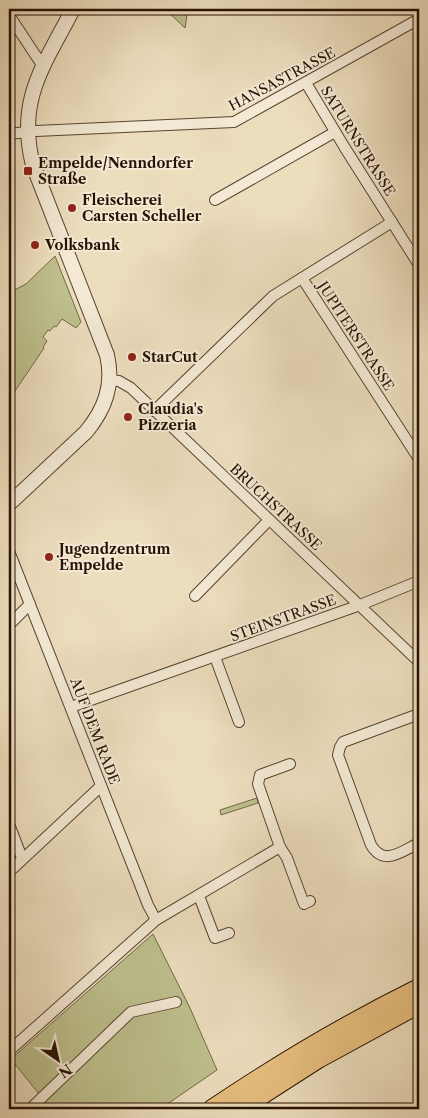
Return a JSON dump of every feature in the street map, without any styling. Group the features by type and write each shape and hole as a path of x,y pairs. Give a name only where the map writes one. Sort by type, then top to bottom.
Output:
{"highway":[{"path":"212,1109 310,1047 419,988"},
{"path":"240,1109 318,1060 419,1004"}],"street":[{"path":"9,504 86,432 103,409 108,396 110,367 107,355 32,165 28,148 27,133 30,99 42,65 73,9"},
{"path":"9,15 42,65"},
{"name":"HANSASTRASSE","path":"9,134 234,122 419,19"},
{"name":"SATURNSTRASSE","path":"306,83 419,265"},
{"path":"216,200 335,132"},
{"path":"154,411 273,296 392,222"},
{"name":"JUPITERSTRASSE","path":"302,278 419,460"},
{"name":"BRUCHSTRASSE","path":"110,380 119,381 131,388 419,662"},
{"path":"195,596 269,520"},
{"name":"AUF DEM RADE","path":"9,551 72,707 148,905 156,920"},
{"name":"STEINSTRASSE","path":"72,707 360,605 419,581"},
{"path":"9,624 30,604"},
{"path":"215,657 239,722"},
{"path":"419,714 343,742 338,755 375,852 383,857 392,856 419,843"},
{"path":"290,764 260,775 258,784 280,847 287,858 304,904 310,901"},
{"path":"9,872 101,786"},
{"path":"9,824 22,858"},
{"path":"9,1051 156,920 280,847"},
{"path":"199,896 215,938 229,933"},
{"path":"30,1109 131,1012 176,1002"}],"green space":[{"path":"165,9 188,9 185,28"},
{"path":"55,256 81,322 76,328 62,319 56,327 54,326 50,331 48,330 43,337 47,341 44,348 9,400 9,293 26,284"},
{"path":"257,798 258,803 221,815 220,810"},
{"path":"153,934 190,1008 217,1070 160,1109 51,1109 11,1059"}],"place":[{"name":"Empelde/Nenndorfer Straße","path":"28,171"},
{"name":"Fleischerei Carsten Scheller","path":"72,208"},
{"name":"Volksbank","path":"35,245"},
{"name":"StarCut","path":"132,357"},
{"name":"Claudia's Pizzeria","path":"128,417"},
{"name":"Jugendzentrum Empelde","path":"49,557"}]}
